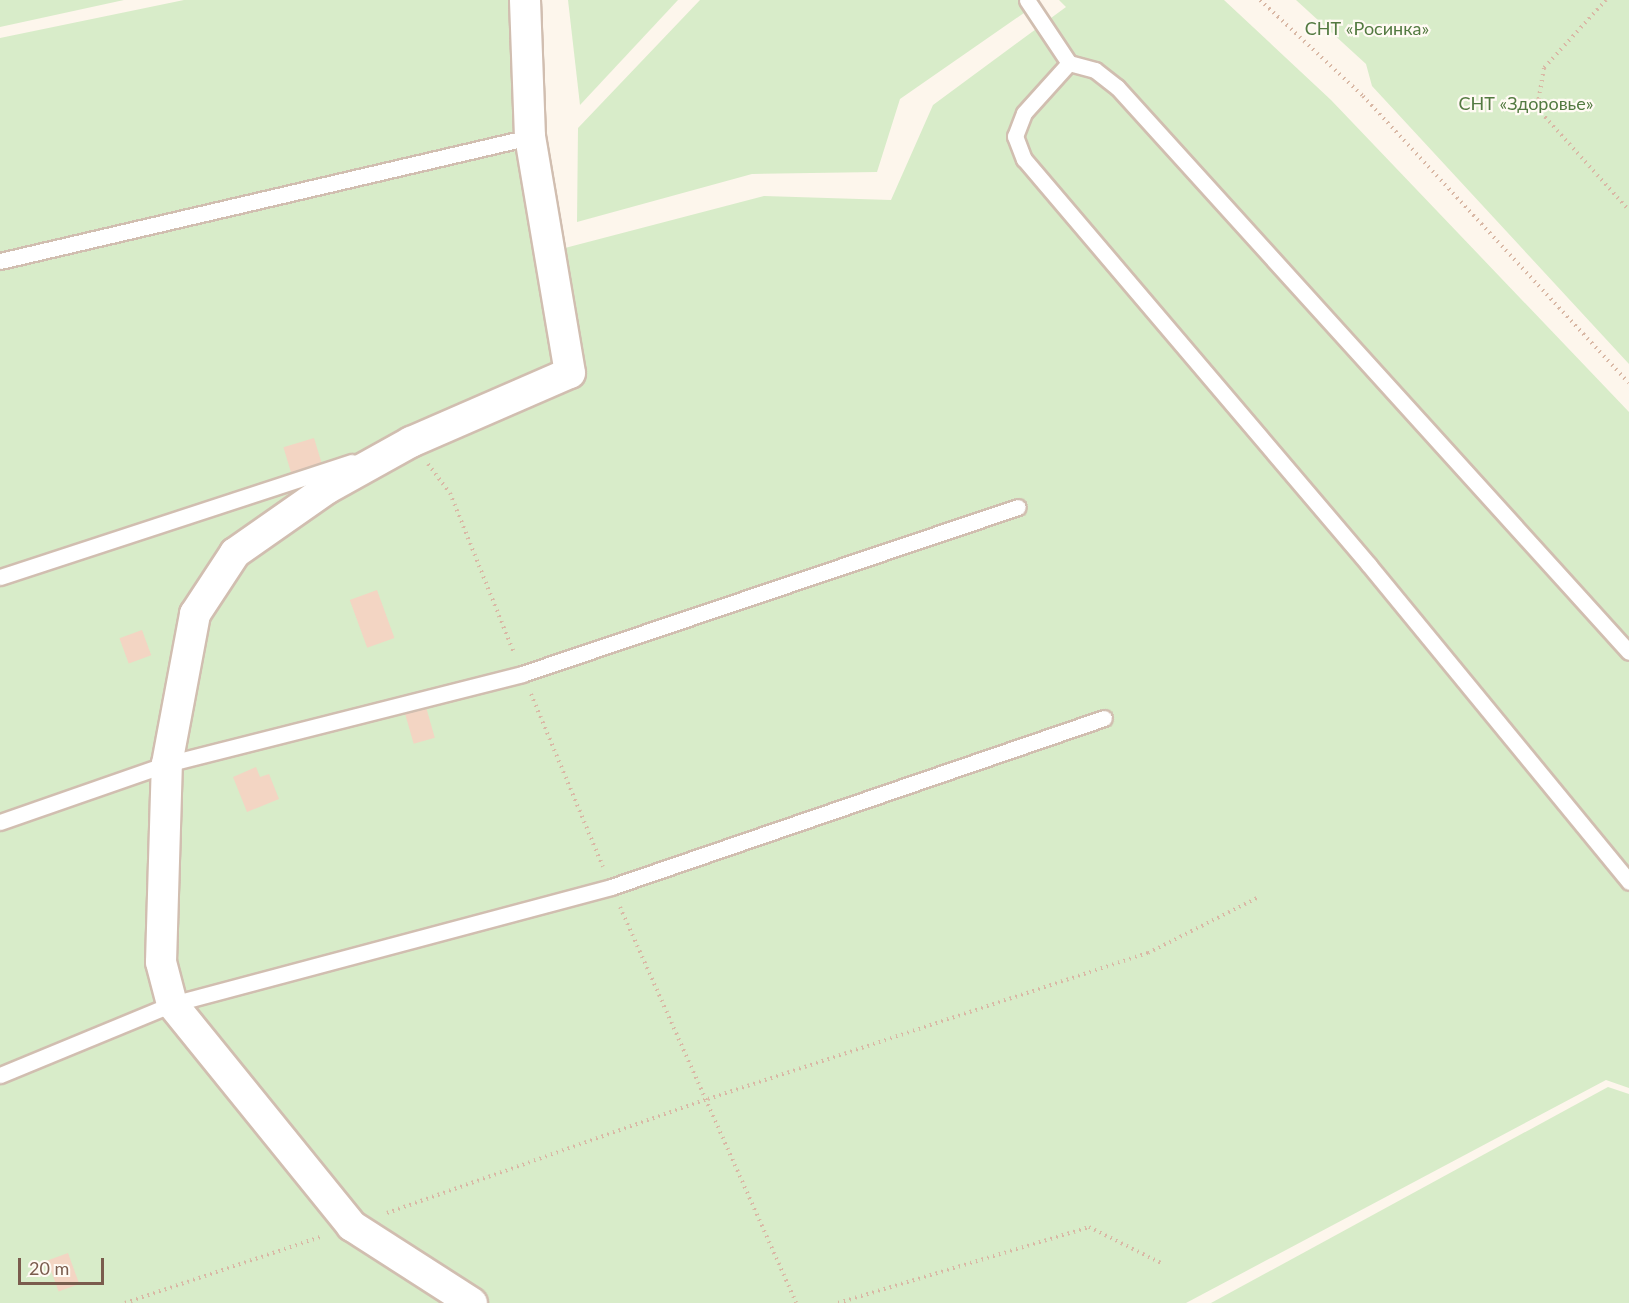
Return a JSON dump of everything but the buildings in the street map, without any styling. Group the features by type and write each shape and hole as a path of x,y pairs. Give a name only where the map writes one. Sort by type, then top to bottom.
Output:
{"street":[{"path":"472,1303 352,1226 172,1004 161,962 167,764 195,614 235,553 328,488 411,442 570,373 530,137 525,0"}],"lane":[{"path":"1027,0 1069,63 1095,70 1117,87 1629,652"},
{"path":"1069,63 1024,113 1016,136 1024,159 1369,565 1629,882"},
{"path":"0,261 530,137"},
{"path":"0,577 411,442"},
{"path":"0,822 167,764 522,674 1018,507"},
{"path":"0,1075 172,1004 611,887 1104,717"}],"path":[{"path":"1260,0 1363,96 1629,383"},
{"path":"1606,0 1544,68 1537,108 1629,210"},
{"path":"125,1303 352,1226 697,1102 1148,953 1257,898"},
{"path":"838,1303 1089,1227 1161,1263"}],"green space":[{"path":"0,0 124,0 0,27"},
{"path":"184,0 513,0 542,254 764,196 891,200 933,105 1066,7 1059,0 1224,0 1331,100 1629,412 1629,1088 1606,1080 1186,1303 0,1303 0,38"},
{"path":"568,0 678,0 580,105"},
{"path":"700,0 1029,0 1034,6 900,99 877,172 752,174 577,222 578,128"},
{"name":"СНТ «Здоровье»","path":"1296,0 1629,0 1629,364 1372,86 1366,64"},
{"path":"1608,1087 1629,1094 1629,1303 1211,1303"}],"park label":[{"name":"СНТ «Росинка»","path":"1367,28"}]}
